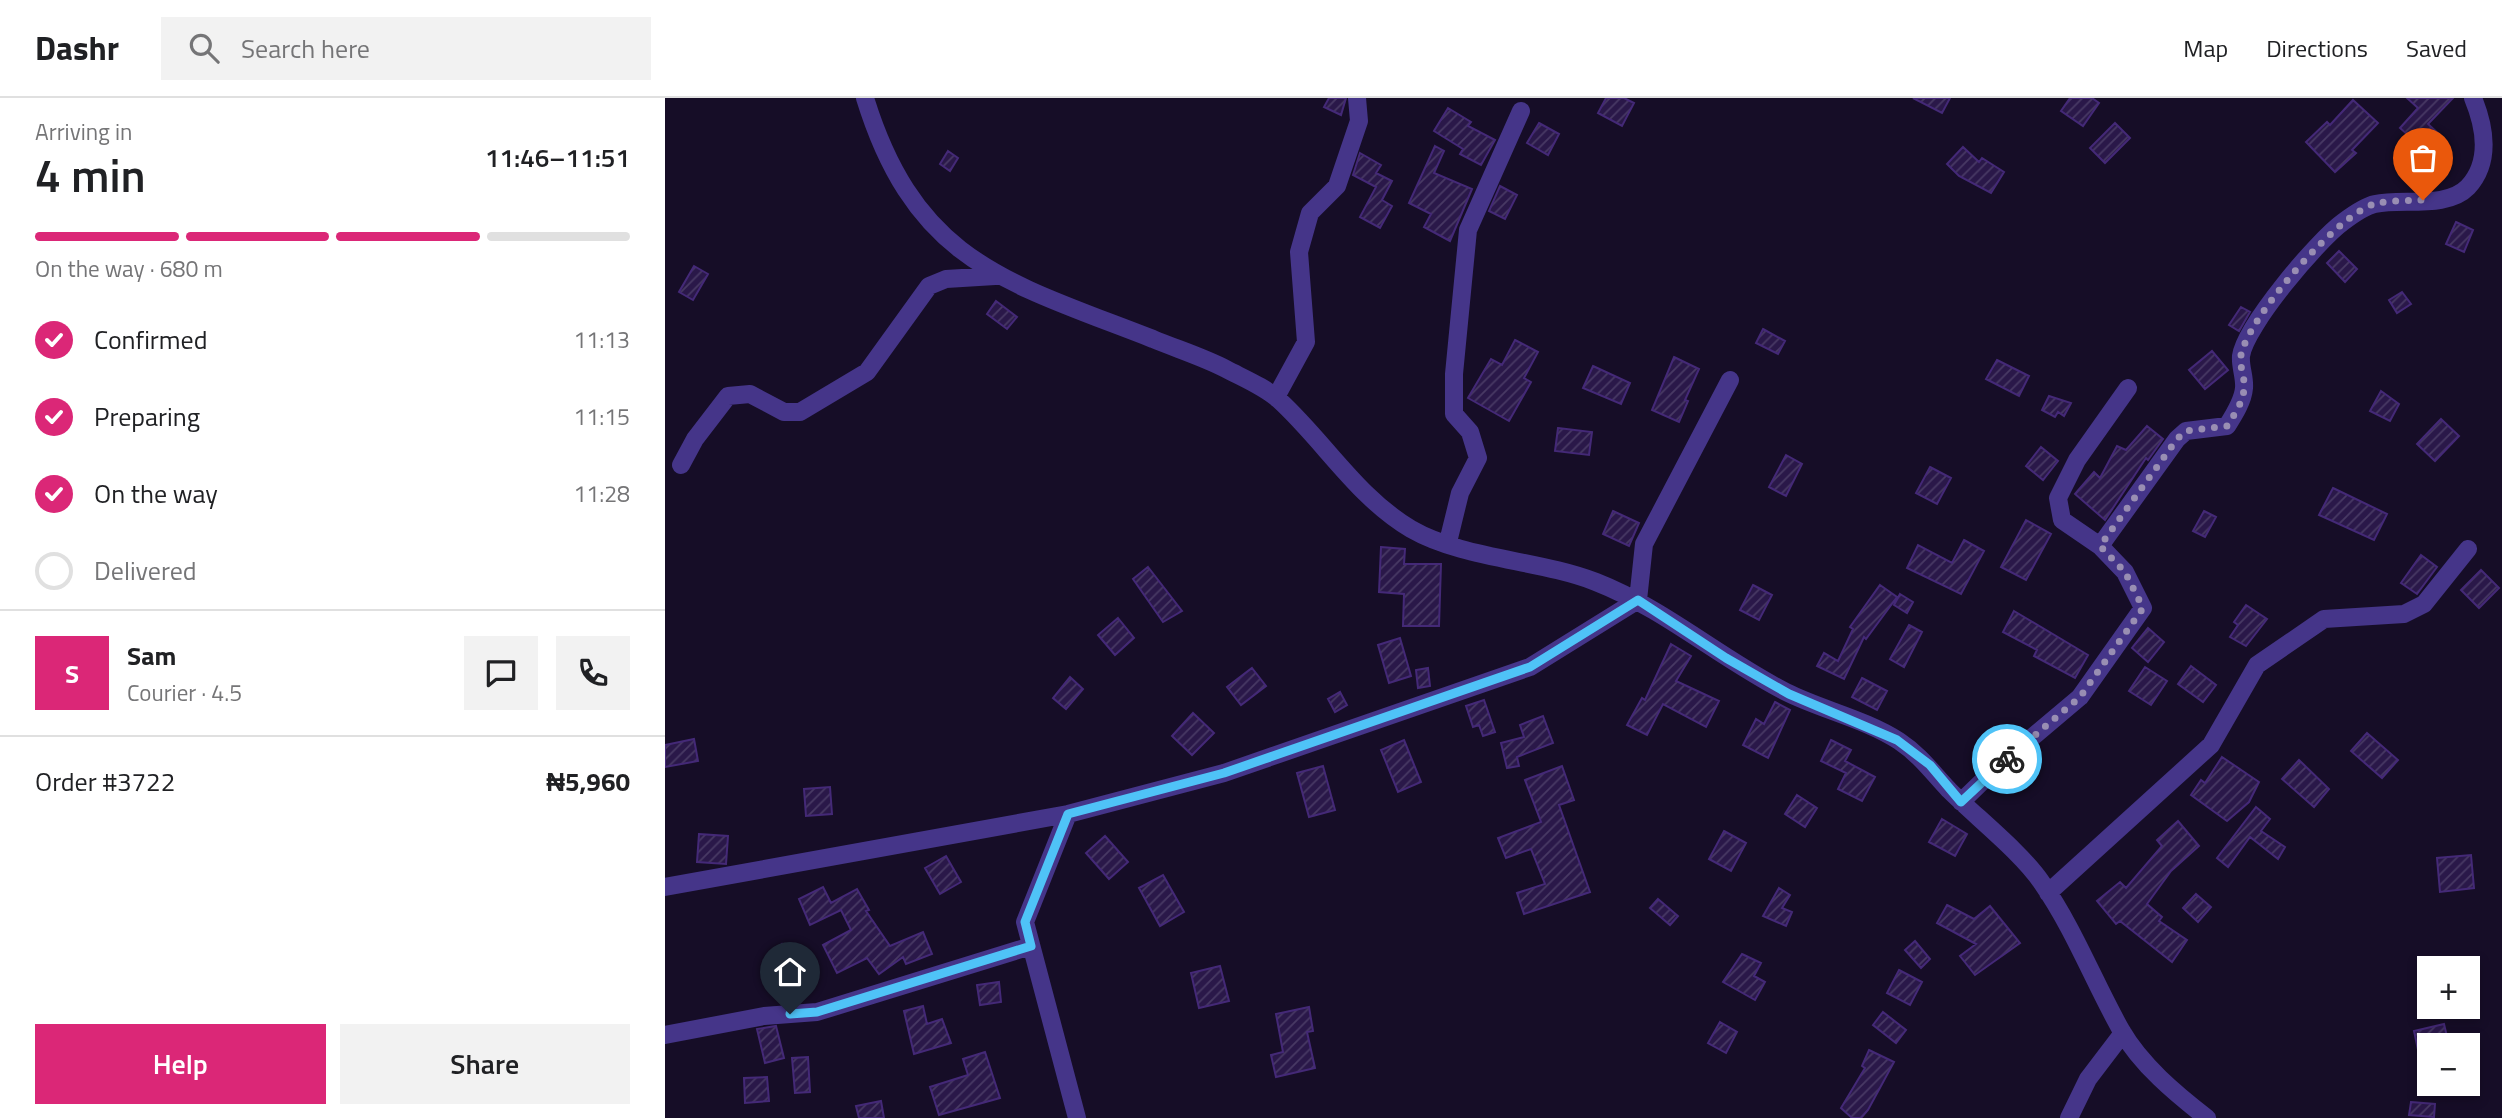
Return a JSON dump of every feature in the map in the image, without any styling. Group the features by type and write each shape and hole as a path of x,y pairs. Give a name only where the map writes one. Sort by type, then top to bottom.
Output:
{"street":[{"path":"865,98 889,163 919,211 969,258 999,276 1222,366 1276,397 1372,500 1415,532 1592,580 1638,600 1726,658 1789,694 1897,740 1930,765 1961,802 2041,880 2100,985 2123,1033 2172,1091 2207,1118"},
{"path":"1276,397 1306,342 1299,252 1310,213 1337,186 1359,121 1357,98"},
{"path":"2100,546 2177,439 2186,431 2227,426 2236,413 2245,388 2241,354 2272,302 2316,245 2343,222 2374,204 2442,199 2467,189 2479,172 2486,142 2473,98"},
{"path":"1448,542 1460,493 1478,458 1470,432 1454,414 1454,374 1468,230 1521,111"},
{"path":"681,465 695,439 728,396 750,394 784,412 800,412 867,372 929,286 965,276 999,276"},
{"path":"1638,600 1644,544 1730,380"},
{"path":"1961,802 1996,768 2080,697 2143,608 2125,572 2100,546 2062,520 2058,498 2077,460 2128,388"},
{"path":"2048,893 2211,745 2257,665 2324,619 2404,614 2424,604 2468,549"},
{"path":"665,887 1068,814 1224,773 1530,667 1638,600"},
{"path":"1068,814 1025,922 1077,1118"},
{"path":"665,1035 764,1016 817,1012 1031,946"},
{"path":"2069,1118 2088,1079 2123,1033"}],"building":[{"path":"1329,98 1346,98 1341,115 1324,107"},
{"path":"1606,98 1624,98 1634,103 1622,126 1598,113"},
{"path":"1913,98 1950,98 1942,113"},
{"path":"2070,98 2092,98 2099,103 2083,126 2061,111"},
{"path":"2407,98 2453,98 2428,124 2440,135 2426,151 2400,128 2418,108"},
{"path":"2353,100 2378,123 2352,150 2356,153 2335,172 2306,142 2327,122 2330,125"},
{"path":"1448,108 1471,122 1468,126 1495,140 1481,165 1460,154 1463,149 1434,131"},
{"path":"1539,123 1559,134 1548,155 1527,143"},
{"path":"2115,123 2130,138 2105,163 2090,148"},
{"path":"1435,146 1444,151 1434,173 1472,189 1450,241 1424,227 1431,214 1409,203"},
{"path":"1963,147 1979,162 1982,158 2004,172 1991,193 1959,176 1947,164"},
{"path":"948,151 958,158 950,171 940,164"},
{"path":"1360,153 1381,165 1376,173 1392,181 1382,200 1392,206 1380,228 1360,217 1376,187 1353,175"},
{"path":"1500,186 1517,195 1505,219 1489,211"},
{"path":"2456,222 2473,230 2464,252 2446,244"},
{"path":"2339,251 2357,269 2345,282 2327,263"},
{"path":"694,266 708,274 693,300 679,292"},
{"path":"2402,292 2411,304 2397,313 2389,300"},
{"path":"996,301 1017,317 1007,329 987,314"},
{"path":"2241,307 2250,312 2239,331 2229,325"},
{"path":"1763,329 1785,341 1778,354 1756,343"},
{"path":"1515,340 1538,352 1524,378 1531,382 1509,421 1468,398 1491,359 1502,365"},
{"path":"2212,351 2228,370 2205,389 2189,370"},
{"path":"1674,357 1699,369 1685,400 1688,401 1679,422 1652,410"},
{"path":"1997,360 2029,376 2019,396 1986,379"},
{"path":"1593,366 1630,383 1621,404 1583,388"},
{"path":"2381,391 2399,404 2390,421 2370,411"},
{"path":"2049,396 2071,403 2064,416 2058,412 2055,417 2042,410"},
{"path":"2441,419 2459,436 2435,461 2417,444"},
{"path":"2147,426 2163,439 2148,460 2146,458 2105,520 2075,494 2094,472 2100,478 2117,446 2126,450"},
{"path":"1558,428 1592,432 1589,455 1555,451"},
{"path":"2041,447 2058,461 2043,480 2026,466"},
{"path":"1786,455 1802,464 1786,496 1769,487"},
{"path":"1930,467 1951,478 1937,504 1916,493"},
{"path":"2333,488 2387,514 2374,540 2319,515"},
{"path":"1613,511 1639,523 1629,546 1603,534"},
{"path":"2204,511 2216,517 2205,537 2193,531"},
{"path":"2026,520 2051,534 2026,580 2001,567"},
{"path":"1964,540 1984,551 1961,594 1907,568 1918,545 1952,563"},
{"path":"1381,547 1405,549 1404,564 1441,564 1439,626 1403,626 1404,594 1379,592"},
{"path":"2421,555 2437,567 2417,594 2401,583"},
{"path":"1148,567 1182,611 1163,622 1133,579"},
{"path":"2481,570 2499,588 2479,608 2461,590"},
{"path":"1753,585 1772,595 1759,620 1740,610"},
{"path":"1880,585 1897,597 1866,639 1864,637 1844,679 1817,666 1824,653 1838,661 1853,629 1850,627"},
{"path":"1900,594 1913,602 1907,613 1894,605"},
{"path":"2246,605 2267,619 2246,646 2230,637 2238,625 2234,622"},
{"path":"2014,611 2088,655 2075,678 2034,656 2037,650 2003,632"},
{"path":"1118,618 1134,638 1115,655 1098,635"},
{"path":"1909,625 1922,632 1904,667 1890,659"},
{"path":"2148,628 2164,642 2148,662 2132,648"},
{"path":"1400,638 1411,676 1389,683 1378,645"},
{"path":"1671,644 1691,656 1676,681 1719,701 1706,727 1663,704 1647,735 1627,725 1642,698 1645,700"},
{"path":"2191,666 2216,685 2203,702 2178,684"},
{"path":"2145,667 2167,681 2151,705 2129,691"},
{"path":"1252,668 1266,686 1241,705 1227,687"},
{"path":"1428,668 1430,686 1418,688 1416,670"},
{"path":"1070,677 1083,689 1066,709 1053,698"},
{"path":"1862,678 1887,691 1877,710 1852,697"},
{"path":"1340,692 1347,705 1335,712 1328,699"},
{"path":"1484,700 1495,732 1483,736 1479,725 1473,727 1466,706"},
{"path":"1775,702 1790,710 1768,758 1743,745 1756,719 1764,724"},
{"path":"1193,713 1214,733 1192,755 1172,736"},
{"path":"1543,716 1553,743 1517,757 1519,766 1507,768 1501,743 1524,737 1520,725"},
{"path":"2367,733 2398,760 2382,778 2351,751"},
{"path":"694,739 698,761 665,767 665,745"},
{"path":"1404,740 1421,782 1398,792 1381,750"},
{"path":"1831,740 1851,750 1845,761 1875,777 1862,801 1838,789 1846,773 1821,761"},
{"path":"2222,757 2259,782 2249,802 2227,821 2191,795 2201,780 2205,783"},
{"path":"2299,760 2329,789 2314,807 2282,779"},
{"path":"1323,766 1335,810 1309,817 1297,773"},
{"path":"1562,766 1574,800 1559,805 1590,892 1524,914 1517,893 1545,884 1531,849 1506,858 1498,838 1541,822 1525,780"},
{"path":"830,787 832,814 806,816 804,789"},
{"path":"1797,795 1817,808 1805,827 1785,814"},
{"path":"2256,807 2270,819 2261,831 2285,847 2278,859 2250,837 2228,867 2217,858"},
{"path":"1942,819 1967,834 1955,856 1929,842"},
{"path":"2178,821 2199,846 2171,871 2147,904 2162,917 2159,921 2187,940 2172,962 2120,921 2116,924 2097,901 2120,882 2126,888 2162,846 2157,840"},
{"path":"1724,831 1746,843 1731,871 1709,859"},
{"path":"699,834 728,836 726,864 697,862"},
{"path":"1105,836 1128,862 1109,879 1086,853"},
{"path":"2471,855 2474,888 2440,892 2437,858"},
{"path":"946,856 961,882 940,894 925,868"},
{"path":"1163,875 1184,912 1160,926 1139,888"},
{"path":"823,887 831,903 857,889 869,910 866,911 890,946 923,932 932,954 906,964 903,957 879,974 867,958 837,973 823,945 851,930 841,910 810,925 799,899"},
{"path":"1779,888 1790,895 1782,908 1792,912 1786,926 1763,916"},
{"path":"2196,894 2211,907 2198,922 2183,908"},
{"path":"1658,899 1678,916 1670,925 1650,908"},
{"path":"1947,905 1974,919 1990,906 2020,943 1975,975 1960,956 1976,944 1937,923"},
{"path":"1915,941 1930,959 1921,968 1905,950"},
{"path":"782,944 800,965 782,980 764,960"},
{"path":"1742,954 1761,963 1754,976 1765,982 1755,1000 1723,982"},
{"path":"1220,966 1229,1001 1199,1008 1191,973"},
{"path":"1899,970 1922,982 1910,1005 1887,993"},
{"path":"999,982 1001,1002 980,1005 977,985"},
{"path":"923,1006 927,1024 942,1019 951,1043 914,1054 904,1011"},
{"path":"1309,1007 1313,1031 1307,1032 1315,1068 1276,1077 1271,1055 1283,1052 1276,1014"},
{"path":"1883,1012 1906,1030 1896,1043 1873,1025"},
{"path":"1720,1022 1737,1032 1726,1053 1708,1043"},
{"path":"2444,1024 2446,1033 2417,1033 2417,1045 2414,1031"},
{"path":"776,1026 784,1058 765,1063 757,1029"},
{"path":"1869,1050 1894,1062 1868,1110 1861,1118 1852,1118 1841,1108 1865,1068 1862,1066"},
{"path":"985,1052 1000,1098 939,1115 930,1087 968,1075 963,1059"},
{"path":"808,1057 810,1092 795,1093 792,1058"},
{"path":"767,1077 769,1101 745,1103 744,1078"},
{"path":"881,1101 884,1118 859,1118 856,1106"},
{"path":"2411,1102 2435,1104 2434,1117 2409,1115"}],"way so far":[{"path":"2007,759 2080,697 2094,681 2143,608 2125,572 2100,546 2177,439 2186,431 2227,426 2236,413 2245,388 2241,354 2272,302 2316,245 2343,222 2374,204 2423,200"}],"route":[{"path":"790,1014 817,1012 1031,946 1025,922 1068,814 1224,773 1530,667 1638,600 1726,658 1789,694 1897,740 1930,765 1944,785 1961,802 2007,759"}]}
